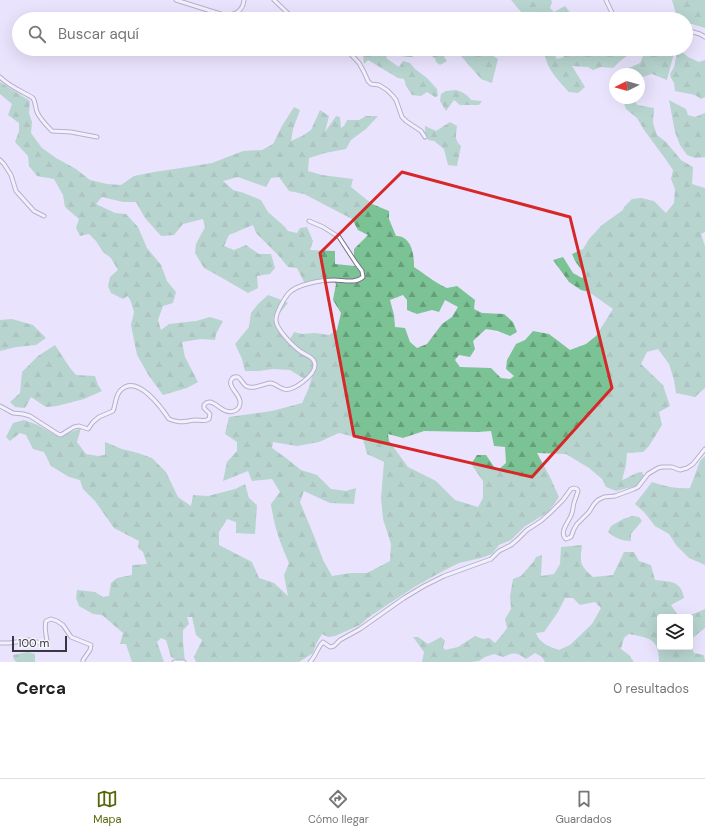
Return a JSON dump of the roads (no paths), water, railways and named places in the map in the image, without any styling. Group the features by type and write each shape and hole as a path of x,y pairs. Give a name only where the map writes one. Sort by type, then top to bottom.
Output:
{"street":[{"path":"176,0 211,12"},
{"path":"238,12 243,5 244,0"},
{"path":"274,0 287,12"},
{"path":"606,0 612,12"},
{"path":"693,32 705,37"},
{"path":"352,56 359,64 368,81 371,84 379,85 387,90 393,96 402,117 421,131 425,137"},
{"path":"0,77 12,87 33,98 40,118 52,131 71,132 97,137"},
{"path":"0,160 11,175 16,191 34,211 44,216"},
{"path":"0,406 13,413 30,416 58,434 61,434 78,426 88,428 99,417 113,411 116,398 121,390 132,385 143,389 162,408 169,419 180,422 196,420 207,421 210,414 204,408 204,405 205,403 209,402 228,411 237,409 240,406 239,397 232,388 231,384 232,378 235,377 238,377 246,386 250,387 272,383 284,389 293,388 310,376 314,371 315,365 313,359 300,351 282,334 276,323 277,313 287,295 291,291 302,286 320,280 354,281 363,277 362,271 339,237 323,227 309,221"},
{"path":"310,662 314,659 318,648 323,642 330,647 334,646 340,640 360,629 424,586 444,576 491,559 500,551 518,540 527,530 541,521 563,500 571,489 574,488 578,490 572,513 563,536 566,539 570,537 577,524 598,500 604,497 615,496 638,487 648,474 658,468 672,467 680,470 687,468 705,449"},
{"path":"0,643 29,640 44,644 47,641 45,626 46,621 51,619 58,621 63,625 71,637 91,645 90,650 83,662"},
{"path":"174,662 184,662"}]}
